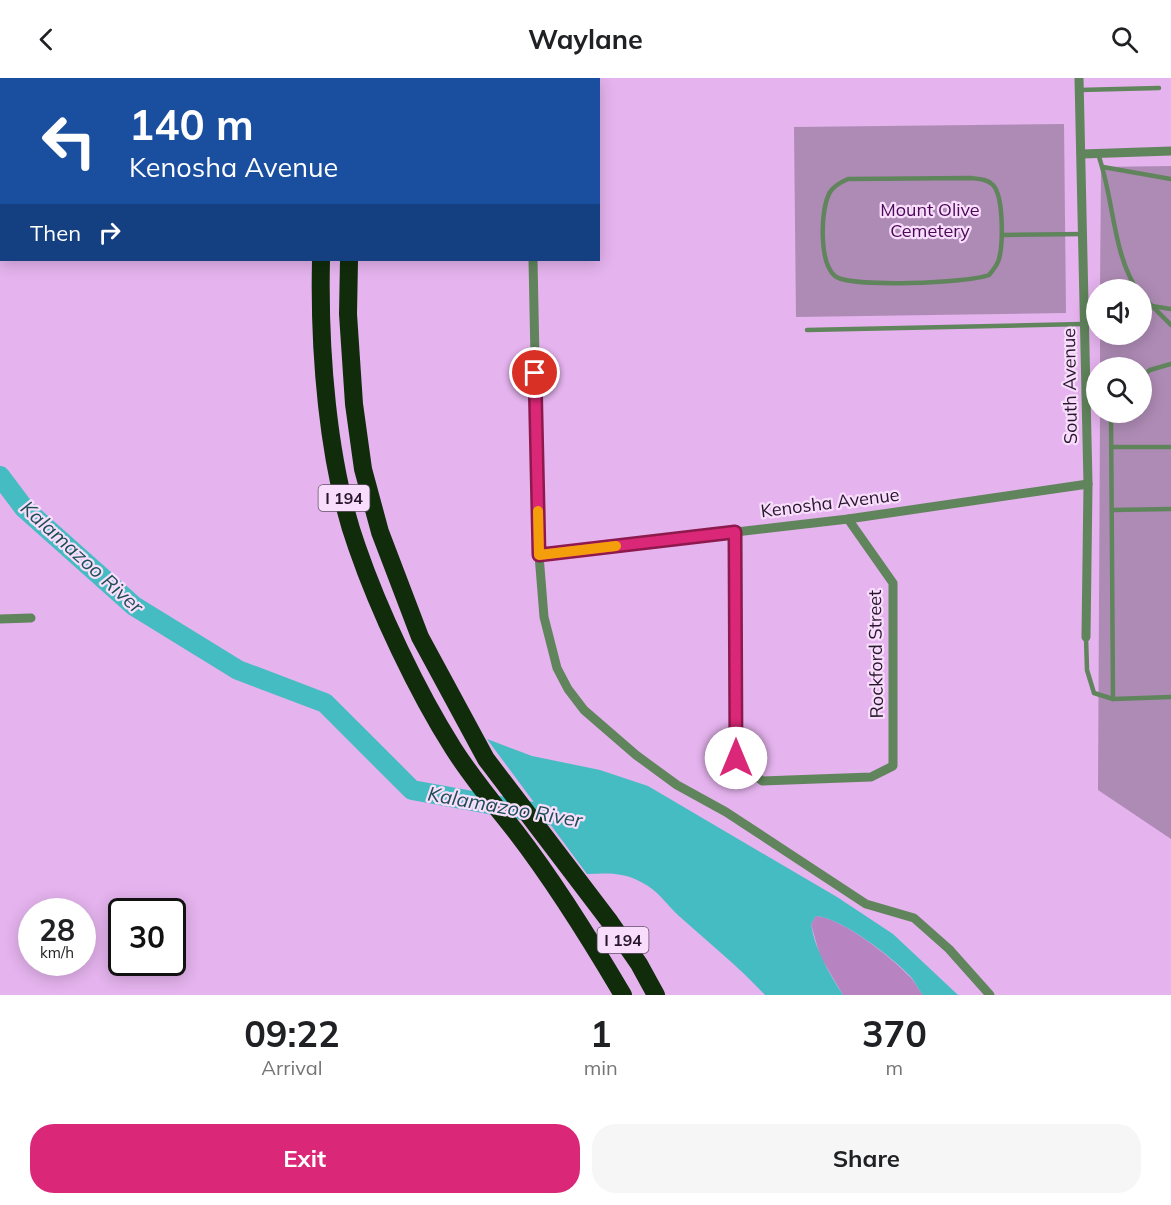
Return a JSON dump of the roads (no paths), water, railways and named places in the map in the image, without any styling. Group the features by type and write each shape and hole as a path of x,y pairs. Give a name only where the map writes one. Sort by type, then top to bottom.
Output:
{"highway":[{"name":"I 194","path":"321,261 322,329 329,410 340,483 356,547 397,642 437,719 482,791 556,887 586,931 623,995"},
{"name":"I 194","path":"349,261 348,314 354,404 363,469 380,532 420,637 499,778 585,889 639,964 656,995"},
{"path":"586,931 612,995"}],"street":[{"name":"South Avenue","path":"1079,78 1086,324"},
{"path":"1082,154 1171,152"},
{"path":"533,261 539,555 544,616 557,668 584,710 636,755 677,785 726,812 866,904 914,918 949,949 990,995"},
{"name":"South Avenue","path":"1086,345 1088,484 1086,637"},
{"name":"Kenosha Avenue","path":"539,555 848,519 1088,484"},
{"name":"Rockford Street","path":"735,532 736,758 762,781 871,777 893,766 893,583 848,519"},
{"path":"0,619 31,618"}],"lane":[{"path":"1079,90 1159,88"},
{"path":"1098,154 1103,167 1125,272 1130,279"},
{"path":"1103,167 1171,179"},
{"path":"848,178 986,180 994,186 999,197 1002,234 996,266 989,275 978,279 856,284 835,277 824,259 826,202 830,191 848,178"},
{"path":"1002,234 1084,234"},
{"path":"1152,306 1171,309"},
{"path":"1152,306 1171,325"},
{"path":"807,330 1086,324"},
{"path":"1152,369 1171,364"},
{"path":"1111,423 1113,699 1171,697"},
{"path":"1111,447 1171,447"},
{"path":"1112,510 1171,509"},
{"name":"South Avenue","path":"1086,637 1087,670 1094,693 1113,699"}],"waterway":[{"name":"Kalamazoo River","path":"0,476 24,508 134,606 238,670 325,703 412,790 566,818"}],"park label":[{"name":"Mount Olive Cemetery","path":"930,220"}]}
